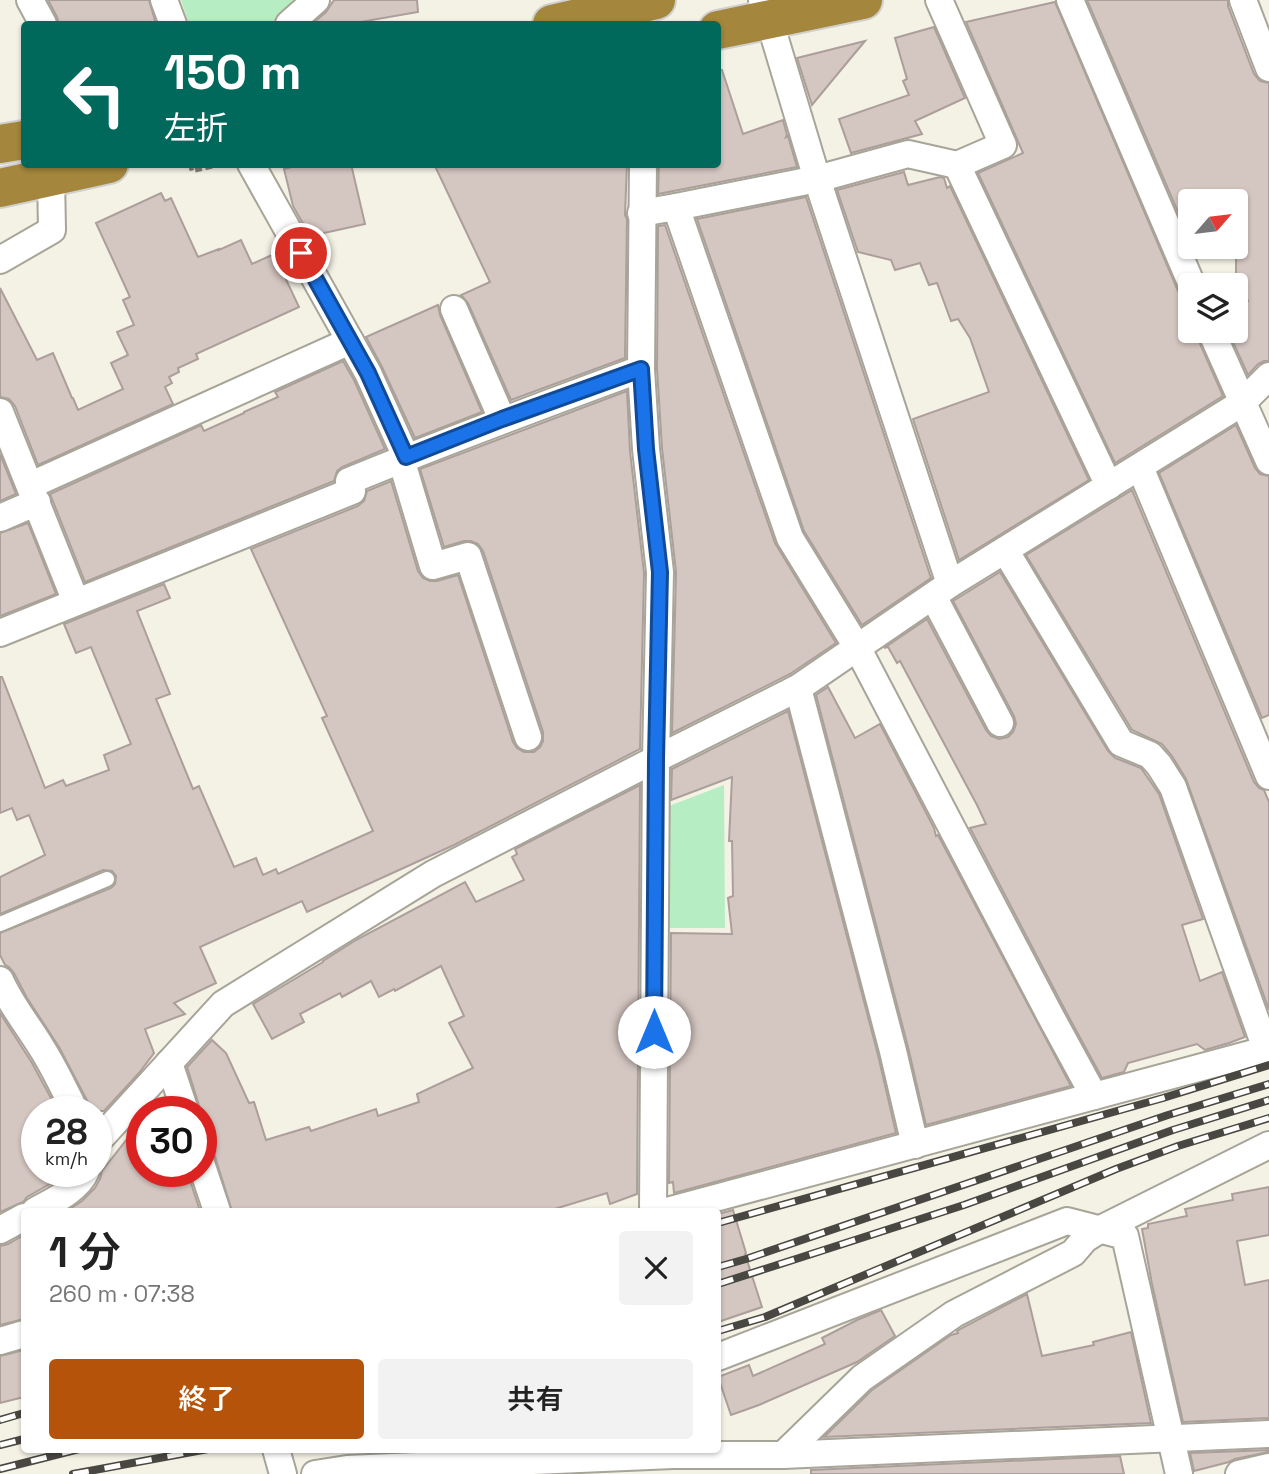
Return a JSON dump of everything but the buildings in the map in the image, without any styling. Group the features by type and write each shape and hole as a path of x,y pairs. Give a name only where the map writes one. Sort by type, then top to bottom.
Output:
{"highway":[{"path":"572,14 656,0"},
{"path":"721,29 765,10 863,0"},
{"path":"0,145 21,141"},
{"path":"0,188 91,168"}],"street":[{"path":"30,0 41,21"},
{"path":"164,0 172,21"},
{"path":"292,21 316,0"},
{"path":"641,213 817,179 908,154 957,165 1003,145 939,0"},
{"path":"1070,0 1187,273"},
{"path":"1243,0 1269,68"},
{"path":"765,10 941,590 1000,723"},
{"path":"957,165 1109,486"},
{"path":"253,168 368,373 403,458 432,566 468,556 528,737"},
{"path":"643,168 641,369 646,449 660,572 653,1208"},
{"path":"0,260 52,230 51,177"},
{"path":"676,207 790,538 857,647 1094,1096"},
{"path":"454,309 502,419"},
{"path":"0,518 34,494 350,341"},
{"path":"1216,343 1269,461"},
{"path":"0,633 352,491 349,481 403,458 641,369"},
{"path":"112,1125 223,1004 433,874 798,688 941,590 1242,403 1269,376"},
{"path":"0,412 76,602"},
{"path":"1140,467 1269,776"},
{"path":"678,1208 1267,1049 1173,787 1150,755 1121,743 1006,550"},
{"path":"798,688 915,1145"},
{"path":"0,980 19,1015 56,1071 68,1096"},
{"path":"169,1063 180,1096"},
{"path":"783,1455 862,1378 954,1314 1073,1253 1085,1239 1101,1229 1269,1145"},
{"path":"41,1208 73,1187"},
{"path":"209,1187 216,1208"},
{"path":"0,1230 21,1219"},
{"path":"721,1356 1068,1221 1101,1229 1125,1236 1179,1474"},
{"path":"0,1341 21,1335"},
{"path":"315,1474 357,1465 672,1459 1269,1434"},
{"path":"277,1453 283,1474"},
{"path":"1239,1474 1269,1467"}],"lane":[{"path":"0,924 107,879"}],"green space":[{"path":"181,0 305,0 277,21 188,21"},
{"path":"724,785 725,928 666,928 669,806"}],"railway":[{"path":"721,1222 1163,1098 1269,1065"},
{"path":"721,1266 1168,1115 1269,1084"},
{"path":"721,1283 964,1205 1173,1130 1269,1100"},
{"path":"721,1330 765,1317 1116,1169 1178,1146 1269,1118"},
{"path":"0,1420 21,1414"},
{"path":"0,1445 21,1440"},
{"path":"0,1469 63,1453"},
{"path":"73,1474 186,1453"}],"route":[{"path":"301,253 368,373 406,457 641,369 646,449 660,572 654,1032"}]}
